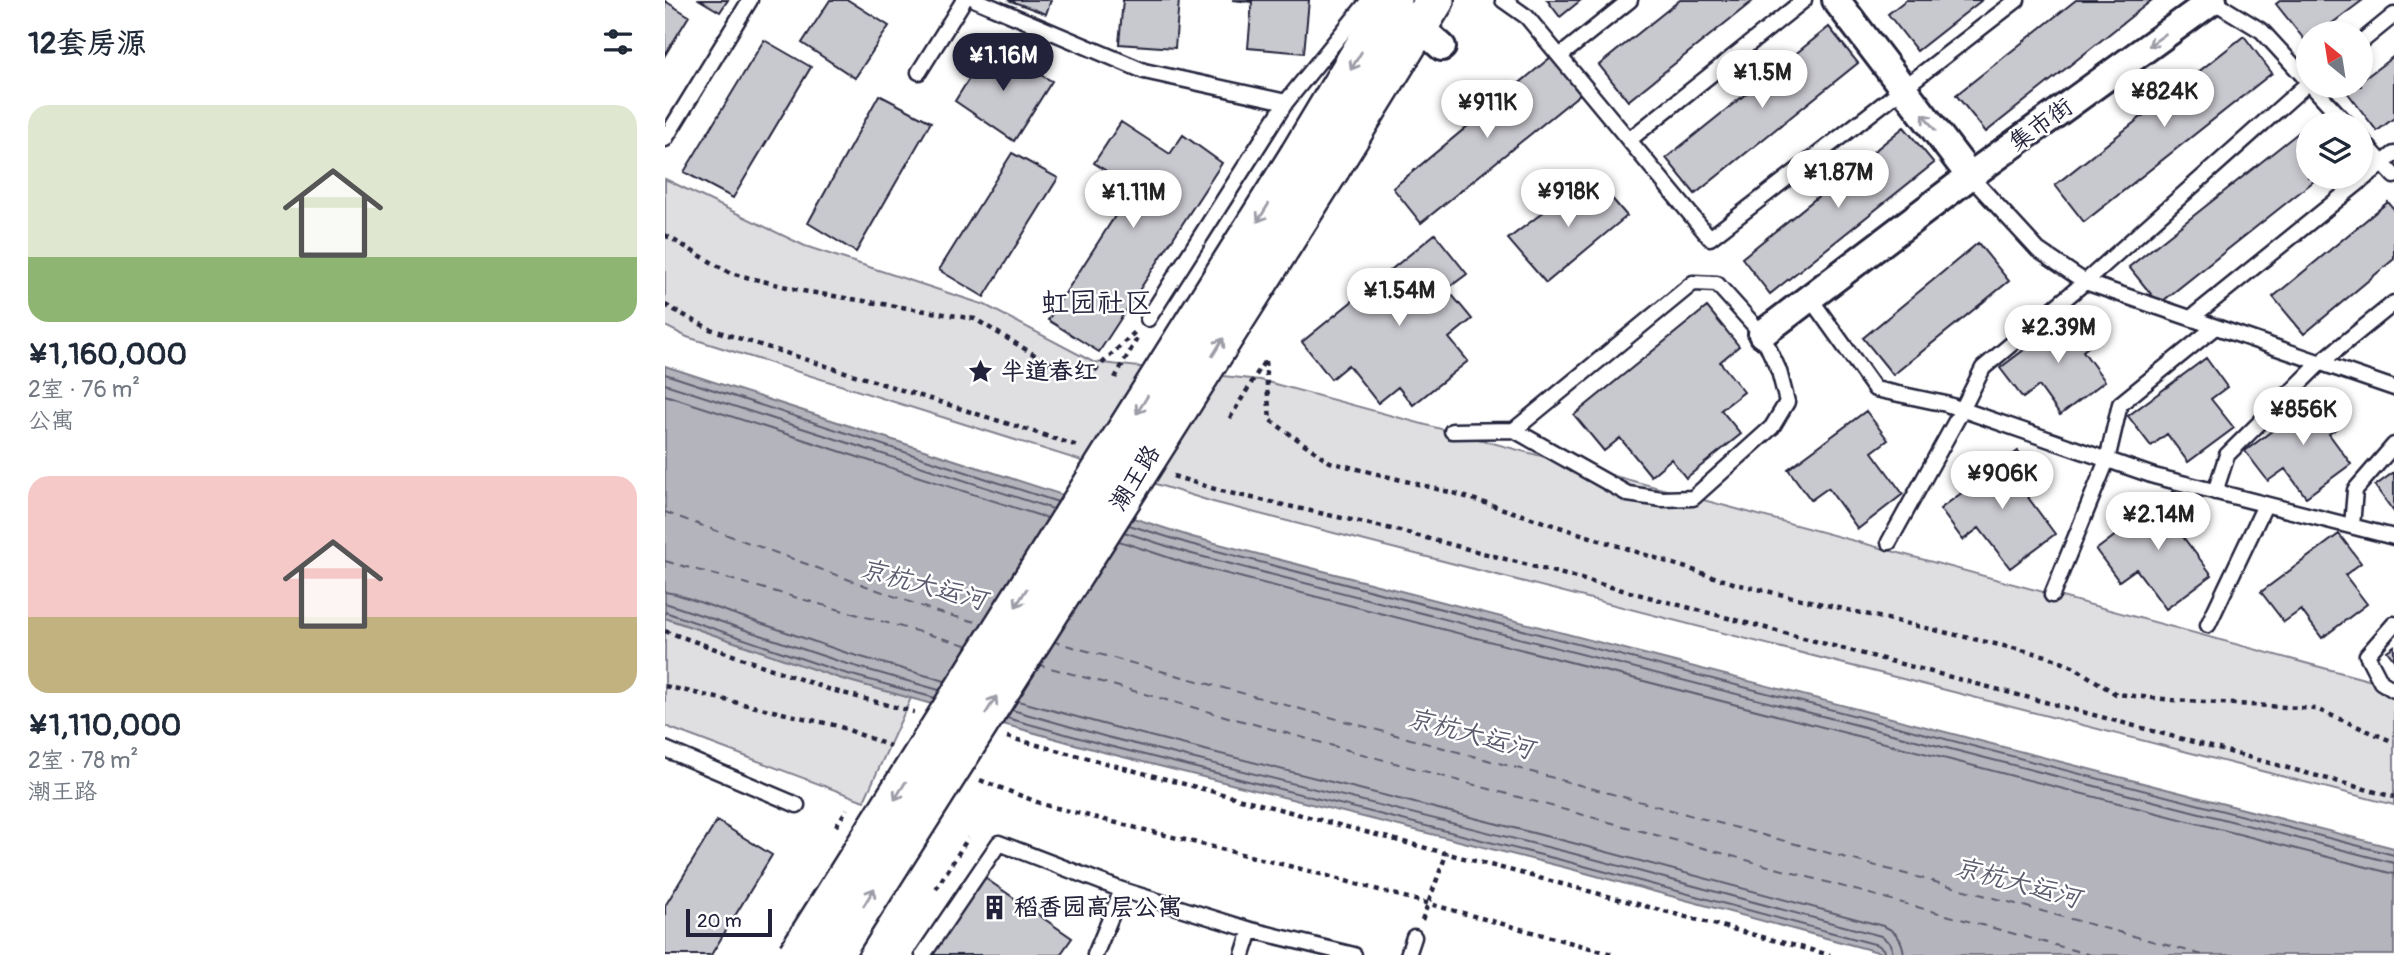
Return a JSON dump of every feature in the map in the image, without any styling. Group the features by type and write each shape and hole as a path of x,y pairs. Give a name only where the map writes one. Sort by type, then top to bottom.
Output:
{"main road":[{"name":"潮王路","path":"833,955 1315,162 1385,1"},
{"name":"潮王路","path":"797,955 1315,162 1432,24"}],"street":[{"name":"集市街","path":"1762,334 1971,176 2212,0"},
{"path":"1385,1 1432,24"},
{"path":"1843,2 1903,88 1971,176"}],"lane":[{"path":"665,139 750,0"},
{"path":"919,72 964,0"},
{"path":"976,0 1144,71 1286,102"},
{"path":"1503,0 1527,17 1710,238 2017,0"},
{"path":"1560,56 1630,0"},
{"path":"1629,140 1804,0"},
{"path":"2212,0 2262,31 2296,68"},
{"path":"1148,319 1286,102 1385,1"},
{"path":"2373,32 2394,15"},
{"path":"1889,542 1983,368 2085,282 2296,95"},
{"path":"2324,98 2336,112"},
{"path":"2373,147 2388,158 2394,176"},
{"path":"2191,318 2388,158"},
{"path":"1971,176 2038,250 2085,282 2394,388"},
{"path":"1452,431 1514,430 1628,494 1662,499 1693,498 1772,428 1787,402 1779,371 1762,334 1717,284 1693,283 1514,430"},
{"path":"1810,298 1875,389 1962,410 2154,476 2394,537"},
{"path":"2215,492 2227,455 2320,363 2394,303"},
{"path":"2052,595 2107,460 2120,404 2215,327"},
{"path":"2352,526 2355,490 2394,445"},
{"path":"2208,625 2265,505"},
{"path":"2394,624 2367,655 2381,682 2394,690"},
{"path":"665,749 797,805"},
{"path":"923,955 999,843 1122,890 1251,930 1354,955"},
{"path":"1095,955 1122,890"},
{"path":"1243,955 1251,930"},
{"path":"1408,955 1414,937"}],"path":[{"path":"665,235 730,273 803,291 975,319 1045,361 1090,375 1148,319"},
{"path":"665,305 710,329 1082,448"},
{"path":"1115,378 1148,319"},
{"path":"1230,418 1265,361 1270,420 1330,463 1457,494 1736,584 2047,656 2075,668 2116,694 2316,709 2394,742"},
{"path":"1171,475 1221,491 1410,533 2394,797"},
{"path":"665,631 828,690 918,713"},
{"path":"665,686 838,726 903,751"},
{"path":"995,734 1830,955"},
{"path":"968,775 1045,804 1300,868 1616,955"},
{"path":"936,889 968,838"},
{"path":"1429,904 1447,852"}],"shaded area":[{"path":"665,179 805,246 985,305 1093,362 1260,380 2394,687 2394,805 1213,502 687,337 665,326"},
{"path":"665,618 839,678 911,698 864,801 665,726"}],"water":[{"name":"京杭大运河","path":"665,366 1192,537 2394,848 2394,955 1889,955 1567,868 1103,752 839,678 665,618"}],"building":[{"path":"700,0 728,0 720,12"},
{"path":"830,0 848,0 889,26 855,78 802,43"},
{"path":"1008,0 1051,0 1046,14"},
{"path":"1123,0 1179,0 1175,48 1119,44"},
{"path":"1232,0 1309,0 1304,53 1248,48 1252,2"},
{"path":"1547,0 1581,0 1560,17"},
{"path":"1680,0 1754,0 1628,101 1599,65"},
{"path":"1906,0 1982,0 1917,51 1888,14"},
{"path":"2076,0 2152,0 1986,132 1956,95"},
{"path":"2281,0 2363,0 2335,21 2296,21 2296,29 2276,4"},
{"path":"665,1 689,16 665,55"},
{"path":"1829,27 1858,63 1695,194 1666,158"},
{"path":"2244,36 2272,73 2084,222 2055,185"},
{"path":"764,40 811,67 733,198 684,172"},
{"path":"989,47 1052,81 1014,141 955,101"},
{"path":"2394,56 2394,118 2377,131 2373,126 2373,112 2362,112 2352,98 2373,98 2373,72"},
{"path":"1551,57 1580,94 1421,223 1393,188"},
{"path":"879,95 931,122 856,252 808,223"},
{"path":"1121,122 1170,154 1183,135 1222,163 1099,352 1048,320 1133,188 1094,163"},
{"path":"1904,127 1934,163 1770,294 1742,258"},
{"path":"2296,135 2296,189 2304,189 2159,304 2129,267"},
{"path":"1012,153 1058,178 984,297 939,270"},
{"path":"1592,175 1627,216 1546,283 1508,239"},
{"path":"2388,202 2394,209 2394,259 2304,334 2273,297"},
{"path":"1435,234 1467,274 1447,289 1472,319 1449,338 1468,361 1413,405 1398,387 1378,403 1348,365 1331,379 1302,342"},
{"path":"1978,243 2009,281 1893,375 1863,338"},
{"path":"1707,307 1739,346 1720,362 1744,392 1721,410 1741,434 1686,478 1671,459 1651,476 1620,438 1604,451 1574,415"},
{"path":"2077,310 2099,339 2083,351 2105,381 2060,415 2039,386 2023,398 2000,368"},
{"path":"2206,358 2227,387 2211,399 2234,428 2188,462 2167,434 2151,446 2128,416"},
{"path":"2323,393 2345,422 2329,434 2351,464 2306,497 2285,469 2268,481 2245,451"},
{"path":"1866,411 1888,440 1872,452 1903,494 1858,529 1828,488 1811,500 1788,469"},
{"path":"2018,451 2040,480 2024,492 2055,534 2010,568 1979,528 1963,540 1940,509"},
{"path":"2394,472 2394,512 2375,486"},
{"path":"2174,491 2196,521 2180,533 2212,575 2166,609 2136,569 2119,581 2096,550"},
{"path":"2339,534 2361,563 2345,575 2367,604 2322,638 2301,610 2284,622 2261,592"},
{"path":"2394,646 2394,660 2387,651"},
{"path":"717,821 772,855 711,955 665,955 665,906"},
{"name":"稻香园高层公寓","path":"982,876 1072,938 1060,955 927,955"}],"ferry route":[{"path":"665,512 937,612 984,624"},
{"path":"665,561 970,646"},
{"path":"1051,641 2203,955"},
{"path":"1036,664 2091,955"}],"place":[{"name":"半道春红","path":"981,371"},
{"name":"稻香园高层公寓","path":"994,907"}],"district":[{"name":"虹园社区","path":"1097,303"}]}
